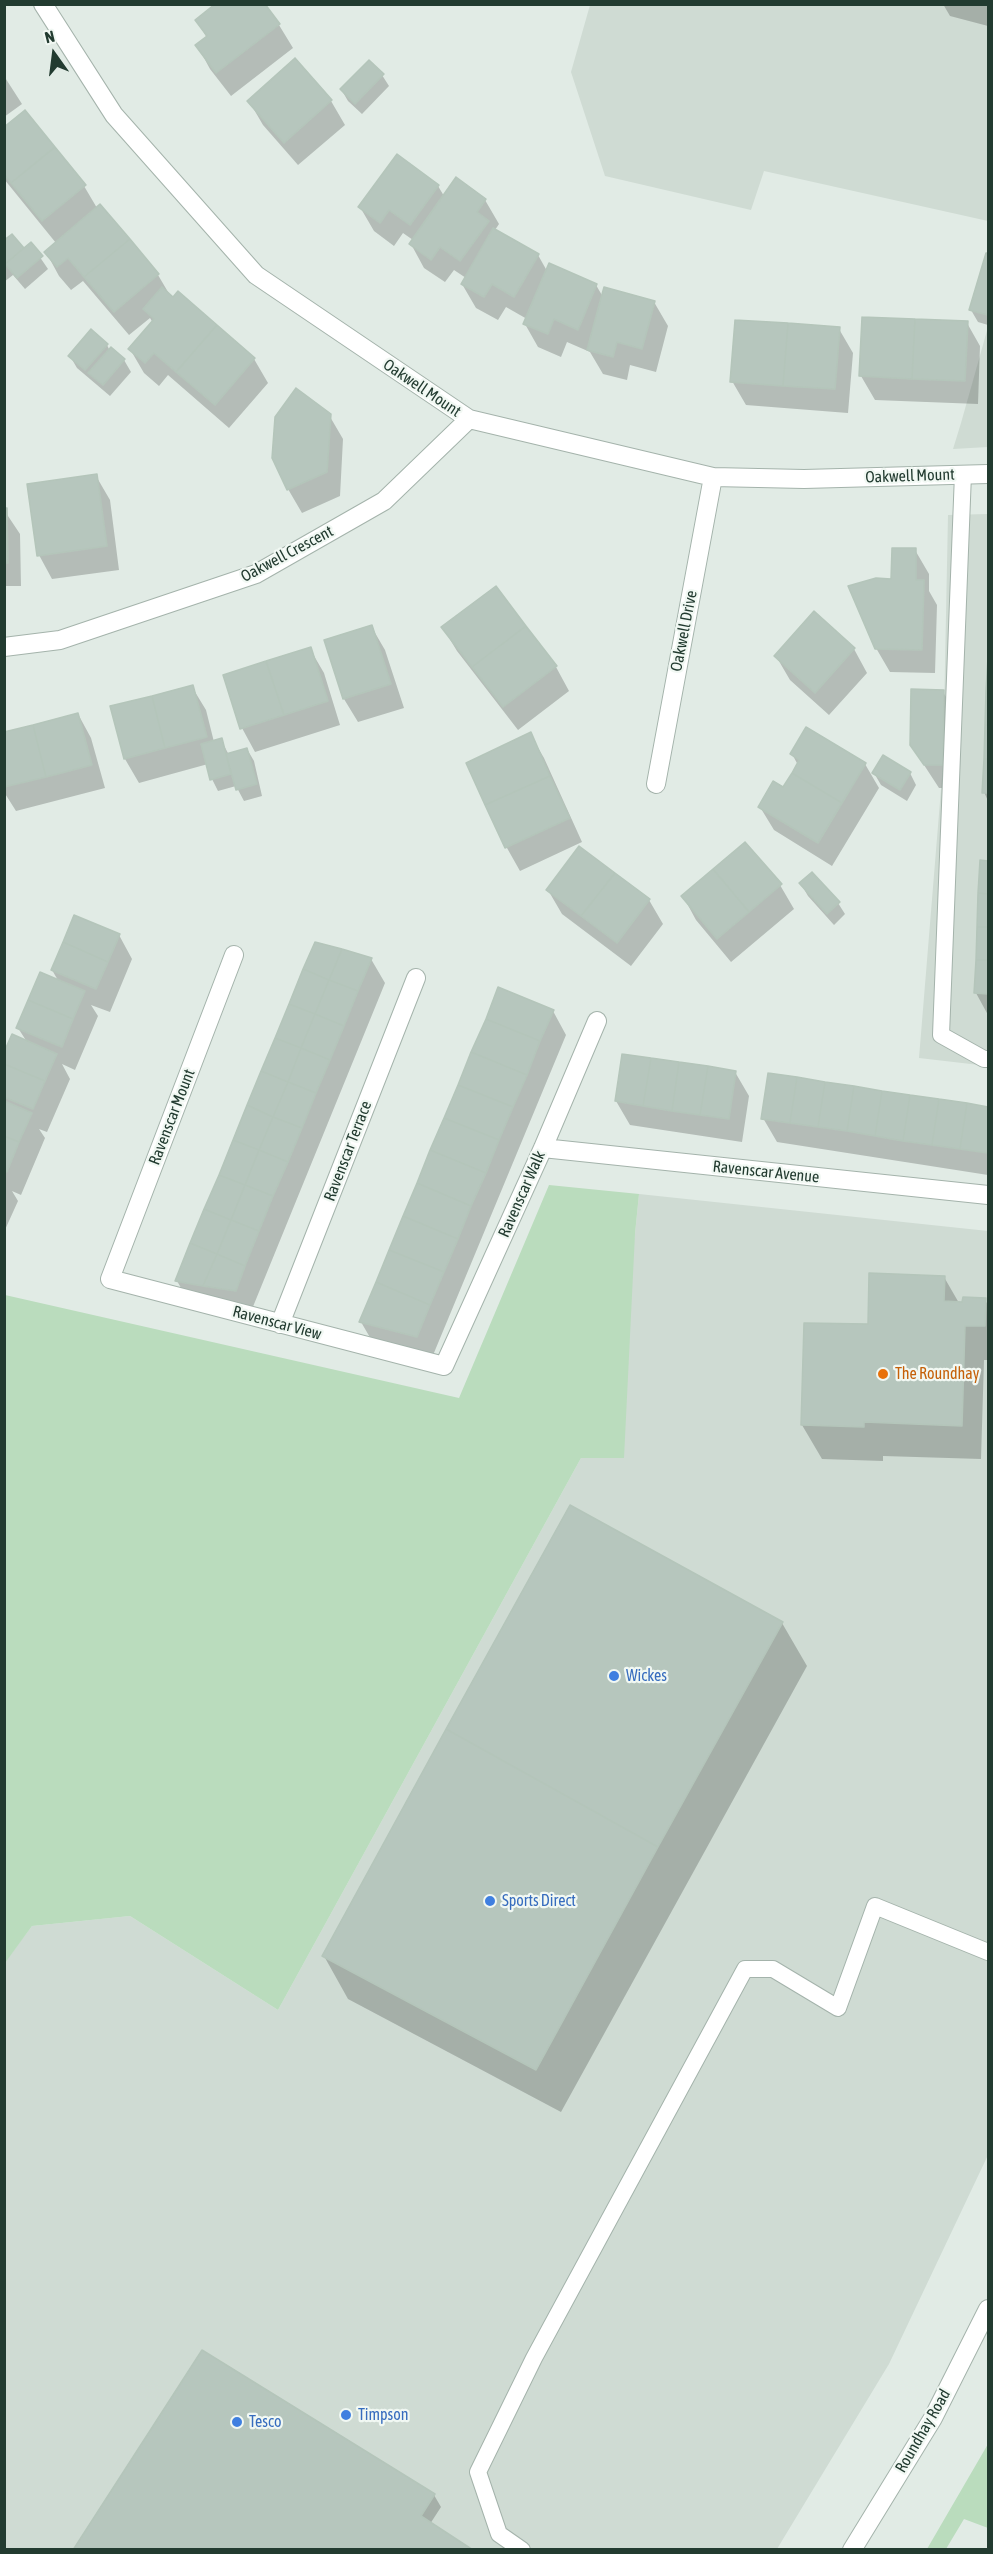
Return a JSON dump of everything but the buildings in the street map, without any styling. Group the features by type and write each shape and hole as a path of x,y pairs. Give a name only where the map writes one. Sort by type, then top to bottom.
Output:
{"street":[{"name":"Oakwell Mount","path":"43,4 114,115 256,275 469,419 713,477 804,479 988,474"},
{"name":"Oakwell Crescent","path":"4,647 60,640 256,574 384,501 469,419"},
{"name":"Oakwell Drive","path":"656,784 713,477"},
{"name":"Ravenscar Mount","path":"110,1279 234,955"},
{"name":"Ravenscar Terrace","path":"280,1324 416,978"},
{"name":"Ravenscar Walk","path":"444,1366 543,1148 597,1021"},
{"name":"Ravenscar Avenue","path":"543,1148 988,1196"},
{"name":"Ravenscar View","path":"110,1279 444,1366"},
{"name":"Roundhay Road","path":"852,2550 933,2418 988,2309"}],"lane":[{"path":"963,474 941,1035 986,1059"},
{"path":"522,2550 499,2534 478,2472 534,2358 745,1969 774,1969 838,2008 875,1906 988,1952"}],"shaded area":[{"path":"590,5 988,5 988,221 764,171 751,210 605,176 571,72"},
{"path":"988,327 988,447 953,449 961,423"},
{"path":"988,514 988,1066 919,1058 943,765 948,515"},
{"path":"639,1194 988,1231 988,2155 889,2364 777,2549 5,2550 4,1963 32,1926 130,1916 278,2010 581,1458 635,1234"}],"green space":[{"path":"549,1185 639,1194 624,1458 581,1458 278,2010 130,1916 32,1926 5,1963 5,1295 459,1398"},
{"path":"988,2444 988,2528 964,2519 946,2549 927,2549"}],"place":[{"name":"The Roundhay","path":"883,1374"},
{"name":"Wickes","path":"614,1676"},
{"name":"Sports Direct","path":"490,1901"},
{"name":"Timpson","path":"346,2415"},
{"name":"Tesco","path":"237,2422"}]}
